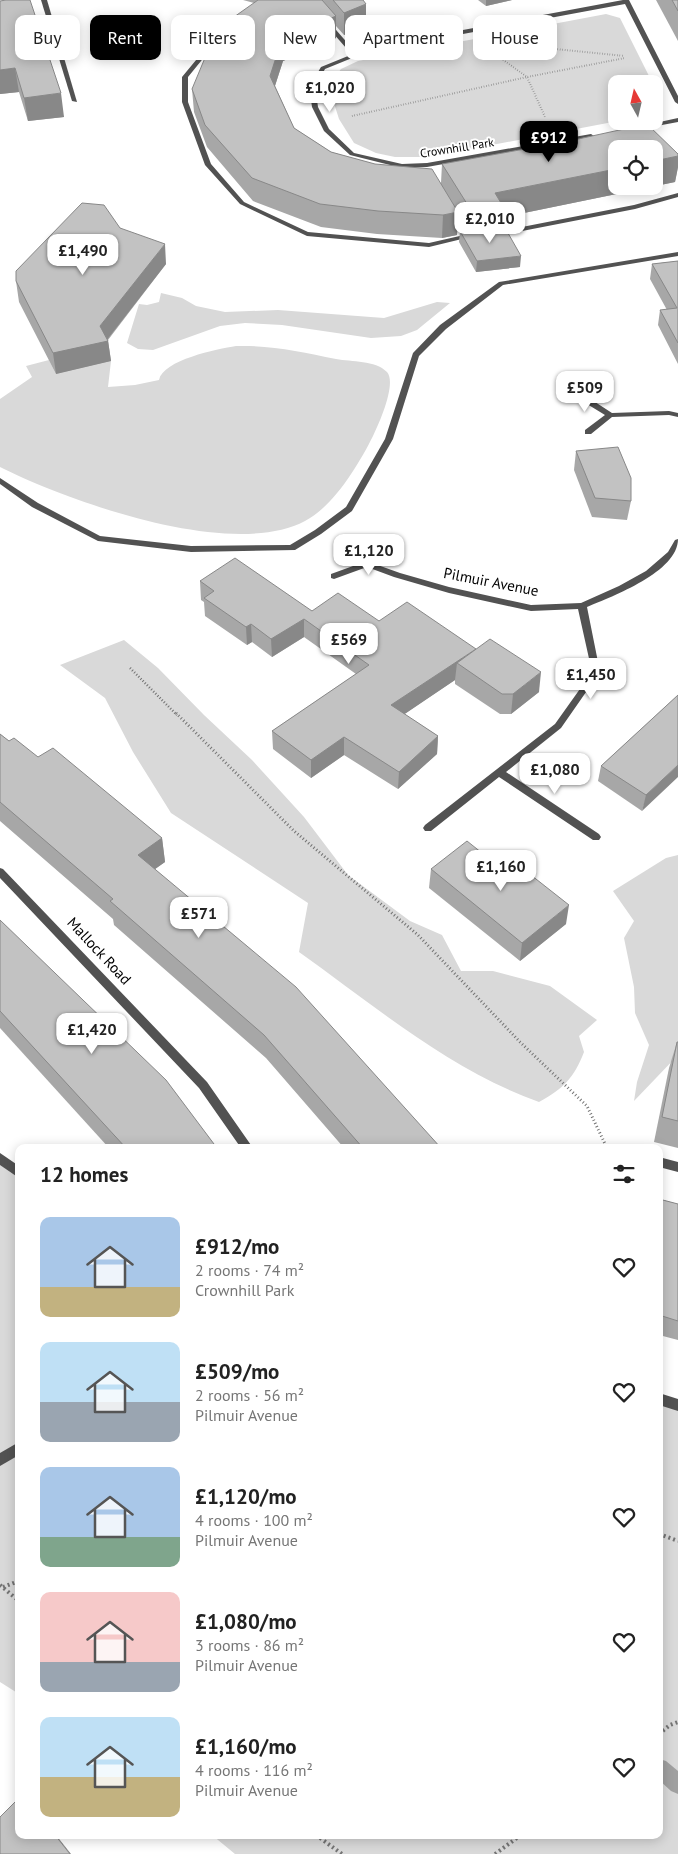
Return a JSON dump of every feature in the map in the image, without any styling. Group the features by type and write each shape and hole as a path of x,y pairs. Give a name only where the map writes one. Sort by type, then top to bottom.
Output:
{"street":[{"path":"44,0 76,101"},
{"name":"Crownhill Park","path":"463,32 627,1 678,102"},
{"path":"335,31 345,43"},
{"name":"Crownhill Park","path":"345,59 323,68 315,82 313,93 315,106 326,130 352,154 402,166 420,166 594,136"},
{"path":"199,60 185,77 185,102 208,166 242,203 307,234 429,245 464,237 474,237"},
{"path":"663,123 678,120"},
{"path":"420,166 425,173"},
{"path":"492,235 635,207 678,196"},
{"path":"460,229 464,237"},
{"path":"0,480 35,505 98,538 191,549 292,548 349,509 389,440 416,355 443,327 501,283 678,254"},
{"path":"572,391 610,415 669,413 678,415"},
{"path":"588,432 610,415"},
{"name":"Pilmuir Avenue","path":"367,564 397,576 449,590 531,608 582,606 643,578 674,551 678,542"},
{"path":"334,576 367,564 380,544"},
{"path":"428,828 558,726 596,672 582,606"},
{"path":"500,773 596,837"},
{"name":"Mallock Road","path":"0,872 203,1085 245,1144"},
{"path":"0,1158 15,1170"},
{"path":"663,1163 678,1167"},
{"path":"663,1400 678,1404"},
{"path":"0,1460 15,1451"}],"path":[{"path":"322,122 527,77 633,57 557,49"},
{"path":"527,77 558,142"},
{"path":"130,668 294,831 418,935 520,1042 587,1106 606,1144"},
{"path":"663,1535 678,1541"},
{"path":"1,1586 15,1582"},
{"path":"1,1586 15,1598"},
{"path":"663,1731 678,1722"},
{"path":"321,1839 342,1854"},
{"path":"495,1854 516,1839"}],"shaded area":[{"path":"606,14 620,18 648,75 608,75 608,123 429,157 395,157 376,153 354,143 339,119 332,97 331,83 341,69 358,61 463,60 463,41 473,39 473,60 557,60 557,23"},
{"path":"161,293 182,298 196,306 225,312 278,310 384,318 437,302 450,303 417,330 401,336 371,338 282,325 245,323 220,326 153,350 138,349 127,343 139,304 147,305 159,302"},
{"path":"236,346 274,348 370,363 382,368 390,377 389,394 383,413 361,459 336,495 316,514 305,521 274,531 236,534 195,530 151,522 108,510 67,496 0,467 0,399 32,377 26,366 49,360 56,374 111,361 108,387 135,385 159,380 163,373 180,361"},
{"path":"124,640 158,668 252,760 304,817 348,875 410,921 442,935 461,971 493,971 550,986 597,1020 579,1036 584,1052 572,1076 562,1087 539,1102 506,1089 475,1073 414,1036 299,952 308,903 171,813 133,752 105,698 60,665"},
{"path":"678,855 678,1055 634,1101 637,1082 649,1045 635,1013 634,987 624,938 634,921 613,891 666,858"},
{"path":"0,1158 15,1170 15,1691 0,1682"},
{"path":"663,1400 678,1405 678,1854 235,1854 217,1839 663,1839"}],"building":[{"path":"30,0 35,15 15,15 15,60 50,60 61,93 24,98 15,68 0,70 0,1"},
{"path":"258,0 322,0 336,16 265,15 265,60 275,60 270,76 294,128 331,152 375,164 432,169 458,212 443,215 378,211 320,204 252,178 205,125 192,89 204,60 255,60 255,15 237,15"},
{"path":"333,0 363,0 366,4 344,13"},
{"path":"672,0 678,0 678,11"},
{"path":"619,130 653,130 678,154 678,156 663,159 663,140 608,140 608,171 495,193 501,203 469,207 442,164"},
{"path":"82,203 104,205 120,228 165,244 100,326 108,341 53,353 16,281 16,271"},
{"path":"504,226 521,256 477,261 460,231"},
{"path":"678,261 678,343 660,310 677,308 652,264"},
{"path":"618,447 631,478 631,501 595,498 576,451"},
{"path":"235,558 312,611 338,593 379,621 407,602 476,649 391,705 438,736 399,772 344,737 311,760 272,731 369,665 304,619 271,639 251,624 246,627 204,598 214,591 200,581"},
{"path":"490,639 541,672 513,694 502,694 457,663"},
{"path":"678,695 678,765 646,795 601,766"},
{"path":"0,734 9,741 14,738 38,757 53,748 162,838 138,855 296,987 437,1144 359,1144 264,1035 110,901 113,899 0,802"},
{"path":"467,841 512,877 522,868 569,905 522,943 431,869"},
{"path":"0,920 166,1080 214,1144 122,1144 0,1011"},
{"path":"678,1042 678,1121 662,1117"},
{"path":"663,1200 678,1204 678,1321 663,1316"},
{"path":"15,1802 15,1839 58,1839 70,1854 0,1854 0,1817"}],"waterway":[{"path":"663,1771 678,1784"}]}
